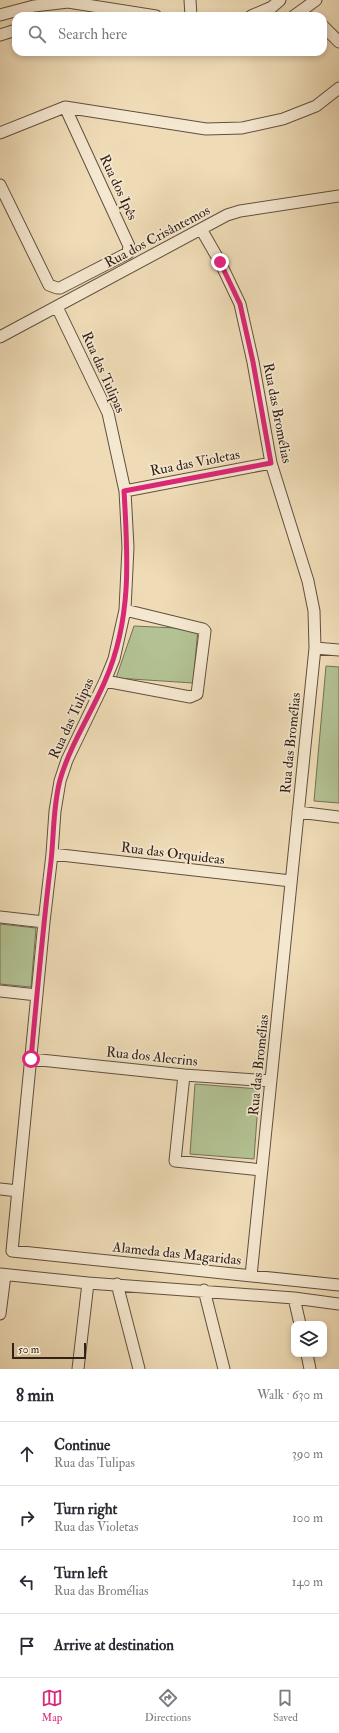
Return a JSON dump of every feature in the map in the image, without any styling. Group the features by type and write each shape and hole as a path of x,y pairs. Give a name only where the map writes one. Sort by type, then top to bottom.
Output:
{"street":[{"path":"190,0 191,12"},
{"path":"260,12 272,7 280,0"},
{"path":"310,12 316,0"},
{"path":"0,15 34,6 68,2 131,12"},
{"path":"327,30 339,42"},
{"path":"0,35 12,31"},
{"path":"0,133 65,106 199,128 242,128 283,120 316,106 339,88"},
{"name":"Rua dos Ipês","path":"0,185 49,285 60,288 128,253 130,246 65,106"},
{"name":"Rua dos Crisântemos","path":"0,337 227,215 339,196"},
{"name":"Rua das Bromélias","path":"201,229 220,262 240,304 253,362 271,463 308,581 314,611 315,648 252,1276"},
{"name":"Rua das Tulipas","path":"12,1252 55,811 60,781 67,760 114,659 126,610 128,547 124,491 108,413 57,307"},
{"name":"Rua das Violetas","path":"124,491 271,463"},
{"path":"105,681 190,697 197,694 205,631 203,628 126,610"},
{"path":"315,648 339,650"},
{"path":"298,812 339,817"},
{"name":"Rua das Orquideas","path":"52,854 291,881"},
{"path":"0,917 44,922"},
{"path":"0,991 37,995"},
{"name":"Rua dos Alecrins","path":"31,1059 184,1075 271,1081"},
{"path":"184,1075 175,1161 262,1170"},
{"path":"0,1189 18,1191"},
{"name":"Alameda das Magaridas","path":"12,1252 339,1285"},
{"path":"0,1314 2,1274 88,1283 204,1290 294,1298 339,1304"},
{"path":"78,1369 88,1283"},
{"path":"117,1284 139,1369"},
{"path":"204,1290 224,1369"},
{"path":"294,1298 299,1321"},
{"path":"308,1357 310,1369"}],"green space":[{"path":"134,626 198,629 193,683 116,678"},
{"path":"326,666 339,667 339,803 314,801"},
{"path":"0,924 36,928 31,987 0,984"},
{"path":"195,1084 259,1089 254,1159 190,1154"}],"route":[{"path":"31,1059 55,811 60,781 67,760 114,659 126,610 128,547 124,491 271,463 253,362 240,304 220,262"}]}
